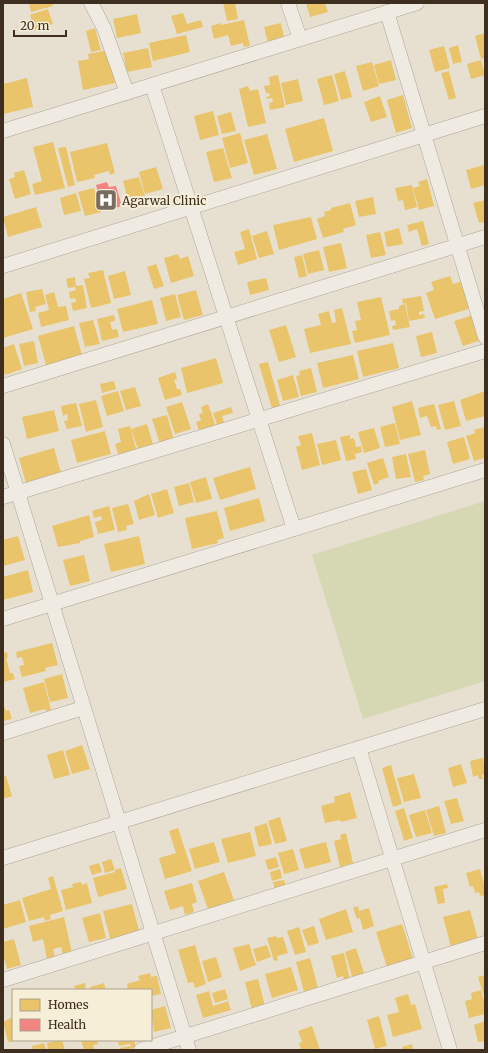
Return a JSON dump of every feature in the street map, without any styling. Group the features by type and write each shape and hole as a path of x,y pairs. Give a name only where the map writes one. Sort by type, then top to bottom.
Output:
{"street":[{"path":"91,3 104,28 127,92"},
{"path":"288,3 300,39"},
{"path":"3,131 417,3"},
{"path":"387,12 485,337"},
{"path":"152,85 294,529"},
{"path":"3,266 485,116"},
{"path":"3,386 485,237"},
{"path":"3,497 485,351"},
{"path":"3,444 189,1050"},
{"path":"3,619 485,470"},
{"path":"3,733 83,708"},
{"path":"3,858 485,709"},
{"path":"359,748 450,1050"},
{"path":"3,980 485,830"},
{"path":"141,1050 485,943"}],"green space":[{"path":"485,501 485,681 363,719 312,555"}],"building: Homes":[{"path":"29,3 52,3 53,6 31,12"},
{"path":"223,3 235,3 238,19 227,21"},
{"path":"306,3 325,3 328,12 310,17"},
{"path":"48,9 53,24 34,30 30,15"},
{"path":"183,13 187,24 201,20 203,27 177,34 171,16"},
{"path":"137,14 141,33 117,38 113,19"},
{"path":"244,20 250,46 244,47 243,43 231,46 228,35 214,39 211,26"},
{"path":"281,23 284,37 268,42 264,27"},
{"path":"95,28 101,50 91,52 86,31"},
{"path":"485,33 485,58 481,59 475,36"},
{"path":"186,35 190,52 153,61 149,43"},
{"path":"458,45 462,62 453,64 449,48"},
{"path":"444,46 450,68 435,72 429,50"},
{"path":"148,48 152,67 127,72 123,53"},
{"path":"108,50 115,83 83,90 78,61 89,59 88,54"},
{"path":"391,60 396,80 379,84 374,65"},
{"path":"481,60 485,75 471,79 467,64"},
{"path":"372,62 379,86 363,91 356,66"},
{"path":"345,71 352,97 341,100 334,74"},
{"path":"449,71 456,98 449,100 441,73"},
{"path":"278,75 285,107 270,110 269,103 273,102 272,98 267,99 266,97 270,96 269,93 266,93 264,86 270,85 269,77"},
{"path":"332,75 339,101 324,105 317,79"},
{"path":"27,78 33,107 3,114 3,84"},
{"path":"298,79 303,101 286,105 281,83"},
{"path":"248,86 250,91 258,89 266,123 248,127 239,89"},
{"path":"403,95 412,128 396,133 387,100"},
{"path":"380,96 387,117 371,122 364,102"},
{"path":"213,111 219,135 200,140 194,116"},
{"path":"231,112 236,131 222,134 217,116"},
{"path":"324,118 333,151 294,162 285,129"},
{"path":"240,133 248,163 230,168 222,138"},
{"path":"267,134 277,169 254,175 244,140"},
{"path":"53,142 65,188 35,195 32,184 42,181 33,147"},
{"path":"107,143 115,173 110,175 109,171 94,175 95,178 77,182 70,152"},
{"path":"66,147 75,185 68,187 58,148"},
{"path":"223,148 232,178 214,182 206,152"},
{"path":"484,165 485,185 471,189 466,170"},
{"path":"156,167 163,189 145,194 139,172"},
{"path":"24,170 31,194 15,199 9,179 15,177 14,173"},
{"path":"139,177 145,196 128,200 123,181"},
{"path":"427,179 434,206 419,210 413,188 420,186 418,182"},
{"path":"412,185 417,207 405,210 403,200 398,201 395,188"},
{"path":"94,188 101,212 85,216 78,192"},
{"path":"76,193 81,211 64,215 60,198"},
{"path":"373,197 376,214 359,217 355,201"},
{"path":"485,200 485,222 479,223 473,203"},
{"path":"350,203 356,225 343,229 344,232 323,238 317,219 325,216 324,212 331,210 331,208"},
{"path":"36,207 42,227 8,237 3,217"},
{"path":"311,217 317,239 279,250 273,225"},
{"path":"423,221 429,244 422,246 417,229 409,232 407,225"},
{"path":"399,228 403,244 387,247 384,232"},
{"path":"249,229 257,259 238,265 234,252 245,249 240,232"},
{"path":"267,231 274,254 259,258 252,236"},
{"path":"380,232 386,255 371,258 366,235"},
{"path":"341,243 347,268 329,272 323,247"},
{"path":"319,250 324,270 308,274 303,254"},
{"path":"178,254 180,259 188,256 194,276 171,283 164,258"},
{"path":"302,255 307,276 299,278 294,257"},
{"path":"156,264 164,286 154,289 147,267"},
{"path":"103,270 111,303 91,308 84,279 90,278 88,273"},
{"path":"125,271 131,295 114,299 108,276"},
{"path":"450,276 453,284 466,280 475,307 435,319 426,293 434,290 431,282"},
{"path":"75,277 76,286 83,285 87,308 73,311 71,303 76,302 75,298 70,299 69,292 76,290 75,287 68,288 66,279"},
{"path":"266,278 269,290 250,295 247,282"},
{"path":"42,289 46,304 35,307 36,311 30,312 26,292"},
{"path":"196,290 203,315 184,320 177,295"},
{"path":"54,292 58,307 66,306 69,320 41,327 38,313 49,310 45,295"},
{"path":"21,293 33,329 3,338 3,299"},
{"path":"175,294 181,317 166,321 160,298"},
{"path":"421,296 424,311 419,312 419,315 424,314 425,318 409,321 406,303 403,304 402,299"},
{"path":"381,297 390,335 355,343 352,331 357,330 355,321 361,320 357,302"},
{"path":"152,300 158,324 123,332 117,309"},
{"path":"405,304 410,327 393,330 392,326 396,325 395,320 391,321 389,311 399,309 399,306"},
{"path":"342,308 351,344 310,353 304,329 321,325 318,314 329,311 332,323 336,322 334,310"},
{"path":"476,314 485,339 463,346 454,321"},
{"path":"114,315 115,321 110,322 112,330 117,329 119,337 102,341 97,319"},
{"path":"93,320 100,344 85,347 79,323"},
{"path":"286,325 296,357 279,362 269,330"},
{"path":"74,326 82,355 46,365 38,336"},
{"path":"432,332 437,353 421,357 416,336"},
{"path":"34,341 38,363 24,366 19,344"},
{"path":"393,343 399,368 363,377 357,351"},
{"path":"14,344 22,369 5,375 3,369 3,348"},
{"path":"353,355 359,379 323,388 317,363"},
{"path":"216,358 223,383 187,393 181,368"},
{"path":"268,362 281,409 273,412 259,364"},
{"path":"311,368 317,392 301,396 296,376 300,375 299,371"},
{"path":"175,372 177,379 174,380 177,389 180,389 182,395 165,400 158,378"},
{"path":"293,375 299,397 283,401 277,380"},
{"path":"114,381 116,389 102,393 100,384"},
{"path":"135,387 141,406 126,410 120,391"},
{"path":"118,391 124,411 107,416 101,396"},
{"path":"485,391 485,416 466,421 460,400"},
{"path":"96,400 103,427 86,432 79,404"},
{"path":"412,401 421,435 400,440 392,407"},
{"path":"454,401 461,426 445,430 438,405"},
{"path":"182,402 191,429 175,434 166,407"},
{"path":"76,403 82,426 67,429 64,421 68,420 67,414 63,416 61,406"},
{"path":"208,404 217,430 199,431 196,422 201,420 199,414 203,413 201,407"},
{"path":"434,404 441,429 437,430 436,426 431,427 427,416 420,418 418,408"},
{"path":"231,407 233,413 222,416 225,426 218,428 213,413"},
{"path":"54,410 59,431 27,439 22,417"},
{"path":"167,415 174,440 160,444 152,419"},
{"path":"395,423 400,444 385,447 380,427"},
{"path":"147,424 154,448 139,452 131,429"},
{"path":"130,426 137,452 119,457 115,444 121,442 118,429"},
{"path":"485,427 485,458 474,461 466,436 475,433 474,430"},
{"path":"374,428 380,448 364,453 358,432"},
{"path":"105,431 111,454 77,463 71,440"},
{"path":"312,433 320,465 302,470 296,447 301,445 298,436"},
{"path":"350,435 350,439 353,438 355,441 356,447 361,446 362,452 355,454 356,459 346,461 340,437"},
{"path":"464,437 470,459 453,464 447,442"},
{"path":"336,440 341,460 322,465 317,444"},
{"path":"54,448 62,476 27,487 19,458"},
{"path":"425,450 430,474 423,476 424,480 415,482 408,454"},
{"path":"406,454 411,477 396,479 392,457"},
{"path":"383,458 389,477 378,481 379,483 374,485 367,463"},
{"path":"250,467 256,489 220,500 213,478"},
{"path":"366,469 372,490 358,494 352,472"},
{"path":"206,477 212,499 196,503 190,482"},
{"path":"189,483 194,502 179,506 174,487"},
{"path":"167,489 174,513 158,518 151,494"},
{"path":"149,494 155,515 139,520 134,501"},
{"path":"259,498 265,521 230,531 224,508"},
{"path":"128,504 134,524 126,526 127,530 118,532 112,508"},
{"path":"109,506 115,530 98,534 95,522 102,520 101,516 94,518 92,511"},
{"path":"217,511 224,538 217,540 218,543 192,549 185,518"},
{"path":"89,515 94,537 80,541 80,543 58,547 52,526"},
{"path":"18,536 25,560 3,566 3,540"},
{"path":"139,536 145,564 111,572 104,544"},
{"path":"84,555 90,581 70,586 63,560"},
{"path":"28,570 33,592 3,600 3,577"},
{"path":"52,643 58,665 45,668 46,671 22,677 19,666 24,665 22,657 17,658 16,652"},
{"path":"7,652 8,658 6,658 10,673 13,673 15,679 3,682 3,653"},
{"path":"62,674 68,698 50,702 44,679"},
{"path":"44,682 51,710 46,711 45,709 30,713 23,688"},
{"path":"3,704 6,711 9,710 12,719 3,721"},
{"path":"82,745 90,769 72,774 65,751"},
{"path":"63,750 70,775 54,779 47,755"},
{"path":"483,758 485,774 482,775 483,779 479,779 478,775 473,777 470,761"},
{"path":"461,764 467,783 453,787 448,768"},
{"path":"391,765 402,804 393,807 382,768"},
{"path":"414,774 421,798 404,802 397,778"},
{"path":"6,776 12,796 3,799 3,777"},
{"path":"350,792 357,818 341,822 340,820 325,823 321,806 335,802 334,797"},
{"path":"457,798 464,821 451,824 444,801"},
{"path":"439,806 446,833 434,836 426,810"},
{"path":"404,808 413,838 404,841 395,811"},
{"path":"425,810 432,833 416,837 409,815"},
{"path":"280,817 287,841 275,844 268,821"},
{"path":"267,823 272,844 259,847 254,827"},
{"path":"178,828 192,871 165,879 159,858 176,853 169,831"},
{"path":"250,832 256,856 228,863 221,839"},
{"path":"346,833 353,863 340,867 334,841 341,839 340,835"},
{"path":"214,842 220,862 195,869 189,849"},
{"path":"326,842 331,862 305,869 299,849"},
{"path":"293,849 299,870 284,874 278,853"},
{"path":"276,857 279,867 268,870 265,860"},
{"path":"111,859 115,870 105,873 102,862"},
{"path":"99,863 102,872 92,875 89,866"},
{"path":"121,868 127,889 98,897 93,878 115,872 115,870"},
{"path":"280,869 282,878 272,881 270,872"},
{"path":"480,869 485,888 485,895 480,896 479,892 475,893 473,886 470,887 466,873"},
{"path":"224,872 235,903 209,912 198,881"},
{"path":"53,876 63,911 50,915 51,919 45,921 44,917 29,921 22,898 51,889 48,878"},
{"path":"284,880 287,890 276,893 273,882"},
{"path":"81,882 82,885 87,883 92,903 66,910 61,890 73,887 72,884"},
{"path":"192,883 197,902 192,904 194,912 185,915 183,906 170,910 164,891"},
{"path":"447,884 448,888 443,889 445,903 438,904 434,887"},
{"path":"20,900 26,922 3,929 3,905"},
{"path":"132,904 140,934 111,942 103,911"},
{"path":"358,906 359,911 369,908 374,926 363,930 360,918 357,919 353,908"},
{"path":"346,909 353,932 326,940 319,919"},
{"path":"470,910 478,939 451,947 443,917"},
{"path":"100,913 106,938 89,942 82,918"},
{"path":"64,917 72,953 63,955 61,947 53,949 55,957 47,959 43,939 33,942 29,926"},
{"path":"402,924 413,959 387,967 376,932"},
{"path":"314,926 319,943 308,946 302,930"},
{"path":"299,927 306,952 295,955 287,931"},
{"path":"276,936 277,938 283,937 288,953 277,956 278,960 274,961 267,938"},
{"path":"14,939 21,965 7,969 3,954 3,942"},
{"path":"249,944 256,965 240,971 233,948"},
{"path":"195,945 206,984 195,988 193,982 188,983 178,950"},
{"path":"267,945 271,957 257,962 253,949"},
{"path":"356,948 365,976 353,980 345,952"},
{"path":"344,953 350,980 344,981 343,976 337,978 331,956"},
{"path":"216,957 222,977 208,982 202,961"},
{"path":"310,958 318,988 304,992 296,962"},
{"path":"291,967 298,990 272,998 265,974"},
{"path":"150,973 151,977 157,976 161,994 152,996 152,989 128,989 127,984 140,980 138,976"},
{"path":"485,975 485,999 478,977"},
{"path":"258,979 265,1006 252,1010 245,982"},
{"path":"85,983 86,989 75,989 74,986"},
{"path":"104,983 106,989 90,989 90,987"},
{"path":"225,989 228,999 215,1003 212,993"},
{"path":"481,990 485,1005 485,1014 469,1018 465,1001 472,999 471,993"},
{"path":"209,991 213,1006 228,1001 231,1010 203,1018 196,995"},
{"path":"408,994 411,1005 415,1004 422,1029 393,1037 387,1015 399,1012 395,998"},
{"path":"165,1006 171,1028 154,1032 152,1010"},
{"path":"379,1016 387,1046 375,1049 367,1020"},
{"path":"12,1018 13,1041 8,1042 3,1022"},
{"path":"485,1021 485,1041 478,1042 474,1025"},
{"path":"312,1026 320,1050 301,1050 299,1043 302,1042 298,1031"},
{"path":"62,1041 65,1050 48,1050 47,1043"},
{"path":"81,1041 97,1041 98,1044 93,1045 94,1050 84,1050"},
{"path":"134,1041 136,1048 120,1050 120,1048 131,1046 130,1044 119,1046 118,1042"},
{"path":"44,1043 46,1050 33,1050 32,1046"},
{"path":"412,1044 413,1050 403,1050 402,1047"}],"building: Health":[{"path":"107,182 109,187 116,186 122,206 103,211 96,185"}],"place":[{"name":"Agarwal Clinic","path":"106,200"}]}
